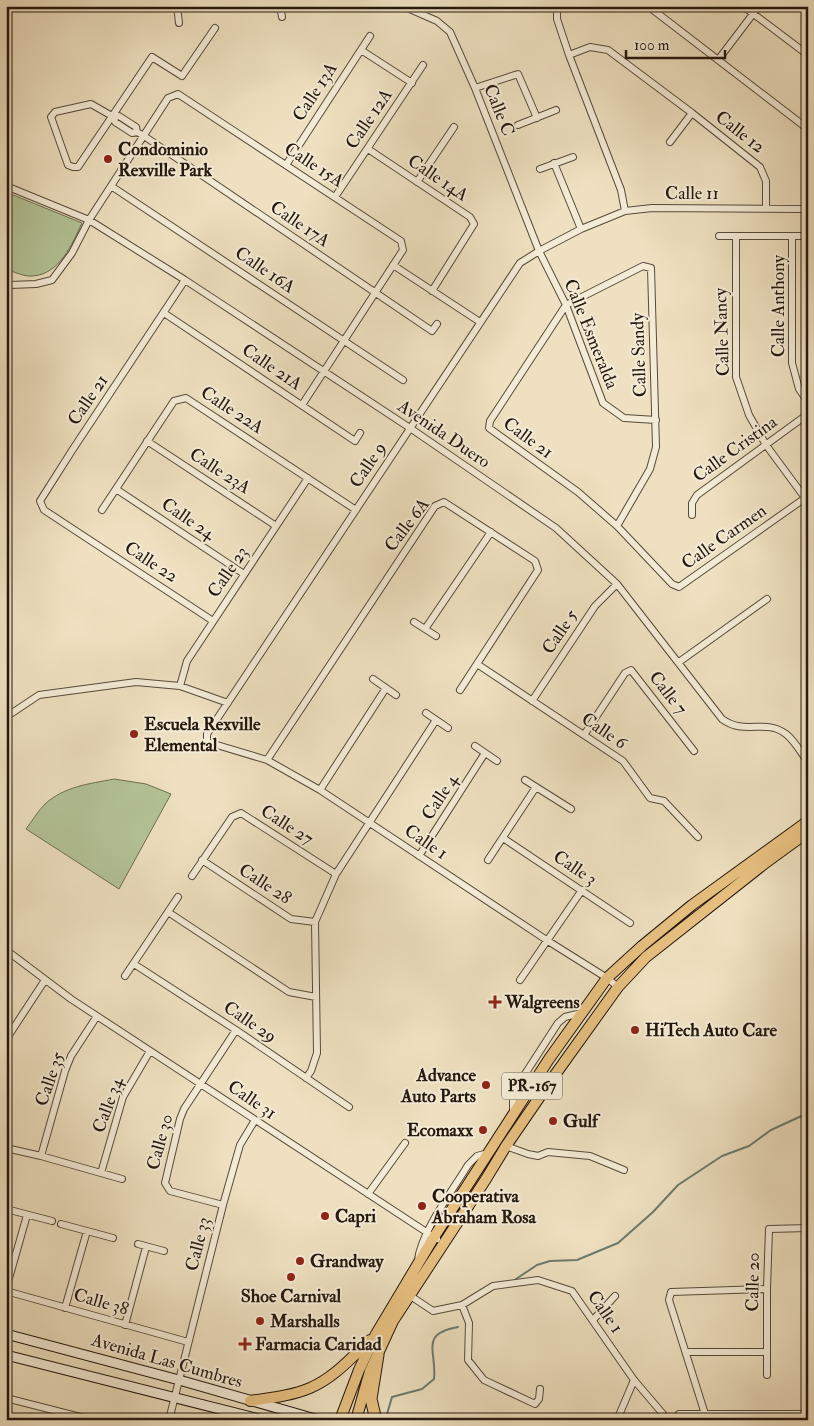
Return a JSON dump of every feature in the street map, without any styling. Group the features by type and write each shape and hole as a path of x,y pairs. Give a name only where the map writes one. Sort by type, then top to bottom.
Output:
{"highway":[{"path":"376,1420 371,1399 378,1355"}],"main road":[{"name":"PR-167","path":"340,1420 359,1370 376,1334 417,1266 430,1234 489,1152 549,1059 607,978 692,905 808,821"},
{"name":"PR-167","path":"356,1420 370,1370 393,1321 506,1146 618,987 646,957 764,864 808,832"},
{"path":"250,1401 280,1397 311,1388 342,1368 376,1334"}],"street":[{"path":"177,6 179,22"},
{"path":"280,6 282,17"},
{"name":"Calle C","path":"403,6 417,9 437,21 450,32 475,88 539,250"},
{"path":"557,6 557,20 621,190 625,210"},
{"path":"648,6 808,129"},
{"path":"743,6 808,54"},
{"path":"718,60 759,6"},
{"path":"113,117 91,104 55,112 51,117 68,165 73,168 78,167 113,117 152,57 182,76 214,28"},
{"name":"Calle 13A","path":"286,165 370,36"},
{"name":"Calle 12","path":"569,56 590,47 608,50 692,113 760,167 766,181 766,208"},
{"name":"Calle 12A","path":"361,50 412,83"},
{"name":"Calle 12A","path":"336,197 423,65"},
{"path":"475,88 518,74 537,118"},
{"name":"Calle 15A","path":"10,285 36,284 52,280 72,253 89,220 168,98 178,94 401,241 403,250 302,405"},
{"path":"518,126 556,110"},
{"name":"Calle 12","path":"670,142 692,113"},
{"name":"Calle 17A","path":"113,117 119,116 136,127 136,132 432,332 437,324"},
{"path":"418,182 454,127"},
{"name":"Calle 14A","path":"368,149 470,217 474,224 432,291"},
{"path":"540,169 573,157"},
{"path":"554,163 580,229"},
{"name":"Avenida Duero","path":"6,186 89,220 185,280 410,428 556,528 617,584 722,720 737,727 766,726 777,729 790,738 808,762"},
{"name":"Calle 16A","path":"111,186 403,380"},
{"name":"Calle 11","path":"580,229 625,210 652,208 808,209"},
{"name":"Calle 9","path":"206,742 207,734 520,263 539,250 580,229"},
{"path":"720,236 808,236"},
{"name":"Calle Nancy","path":"736,236 736,377 748,416 766,445 807,499"},
{"name":"Calle Anthony","path":"792,236 792,363 799,389 808,402"},
{"name":"Calle Esmeralda","path":"539,250 566,305 603,403 624,418 656,420"},
{"path":"393,265 480,322"},
{"name":"Calle Sandy","path":"566,305 643,266 651,268 656,447 650,469 617,526"},
{"name":"Calle 21","path":"72,528 44,510 40,501 185,280"},
{"name":"Calle 21","path":"566,305 490,421 489,428 578,492 617,526"},
{"name":"Calle 21A","path":"164,313 355,441 360,433"},
{"name":"Calle 22A","path":"102,510 174,401 186,398 356,510"},
{"name":"Calle Cristina","path":"692,515 692,503 697,495 808,414"},
{"name":"Calle 23A","path":"147,441 276,526"},
{"name":"Calle 23","path":"180,686 187,661 308,478"},
{"name":"Calle 24","path":"116,489 244,574"},
{"name":"Calle Carmen","path":"617,526 672,584 679,587 807,499"},
{"name":"Calle 6A","path":"267,760 435,506 444,502 535,561 538,570 460,690"},
{"name":"Calle 22","path":"72,528 213,622"},
{"path":"425,629 491,532"},
{"name":"Calle 5","path":"532,701 595,606 617,584"},
{"path":"679,662 767,599"},
{"path":"414,622 436,636"},
{"name":"Calle 6","path":"477,664 622,761 650,798 664,801 698,837"},
{"name":"Calle 7","path":"584,735 625,673 631,670 694,751"},
{"path":"373,679 396,695"},
{"path":"6,717 39,695 136,682 180,686 228,703"},
{"path":"320,790 386,688"},
{"path":"426,714 448,728"},
{"path":"306,1078 311,1071 317,1053 315,922 336,874 436,720"},
{"name":"Calle 1","path":"206,742 267,760 320,790 618,987"},
{"path":"475,746 498,761"},
{"name":"Calle 4","path":"420,856 485,753"},
{"path":"526,780 571,809"},
{"path":"488,860 536,787"},
{"name":"Calle 27","path":"192,876 232,817 241,813 336,874"},
{"name":"Calle 3","path":"502,838 630,923"},
{"name":"Calle 28","path":"202,860 291,918 315,922"},
{"path":"520,980 582,890"},
{"path":"125,976 178,897"},
{"path":"168,912 289,992 316,997"},
{"name":"Calle 31","path":"6,950 97,1016 443,1243"},
{"name":"Calle 29","path":"134,964 236,1030 349,1107"},
{"path":"6,1044 9,1035 45,980"},
{"name":"Calle 35","path":"41,1156 65,1070 71,1056 97,1016"},
{"name":"Calle 30","path":"223,1205 170,1191 165,1182 184,1109 236,1030"},
{"name":"Calle 34","path":"101,1173 123,1097 137,1070 150,1051"},
{"name":"Calle 33","path":"169,1420 240,1145 255,1120"},
{"path":"368,1194 405,1143"},
{"path":"506,1146 538,1156 548,1152 590,1156 624,1170"},
{"path":"6,1148 122,1179"},
{"path":"6,1209 52,1222"},
{"path":"6,1290 27,1215"},
{"path":"61,1224 113,1238"},
{"name":"Calle 20","path":"767,1375 769,1229 808,1228"},
{"path":"65,1308 87,1231"},
{"path":"138,1244 164,1251"},
{"path":"125,1325 146,1247"},
{"name":"Calle 1","path":"409,1295 433,1311 462,1305 493,1286 538,1280 572,1291 634,1380 663,1414 661,1420"},
{"path":"705,1414 669,1300 671,1292 767,1289"},
{"name":"Calle 38","path":"6,1290 188,1342"},
{"path":"593,1320 615,1296"},
{"path":"462,1305 470,1323 468,1360 484,1380 535,1404 539,1399 540,1389"},
{"name":"Avenida Las Cumbres","path":"6,1334 319,1420"},
{"path":"686,1352 767,1352"},
{"name":"Avenida Las Cumbres","path":"6,1354 263,1420"},
{"path":"616,1420 634,1380"},
{"path":"6,1398 92,1420"},
{"path":"679,1414 808,1414"}],"green space":[{"path":"6,192 82,223 64,257 51,270 42,274 27,276 6,269"},
{"path":"114,779 146,784 171,794 119,889 26,829 45,804 61,793 86,784"}],"waterway":[{"path":"516,1279 537,1265 550,1261 577,1260 618,1243 653,1212 678,1185 722,1156 749,1146 771,1130 808,1113"},
{"path":"387,1414 392,1397 422,1389 434,1379 434,1339 438,1334 458,1327"}],"place":[{"name":"Condominio Rexville Park","path":"108,159"},
{"name":"Escuela Rexville Elemental","path":"134,734"},
{"name":"Walgreens","path":"495,1002"},
{"name":"HiTech Auto Care","path":"635,1030"},
{"name":"Advance Auto Parts","path":"486,1085"},
{"name":"Gulf","path":"553,1121"},
{"name":"Ecomaxx","path":"483,1130"},
{"name":"Cooperativa Abraham Rosa","path":"422,1206"},
{"name":"Capri","path":"325,1216"},
{"name":"Grandway","path":"300,1261"},
{"name":"Shoe Carnival","path":"291,1277"},
{"name":"Marshalls","path":"260,1321"},
{"name":"Farmacia Caridad","path":"245,1344"}]}
